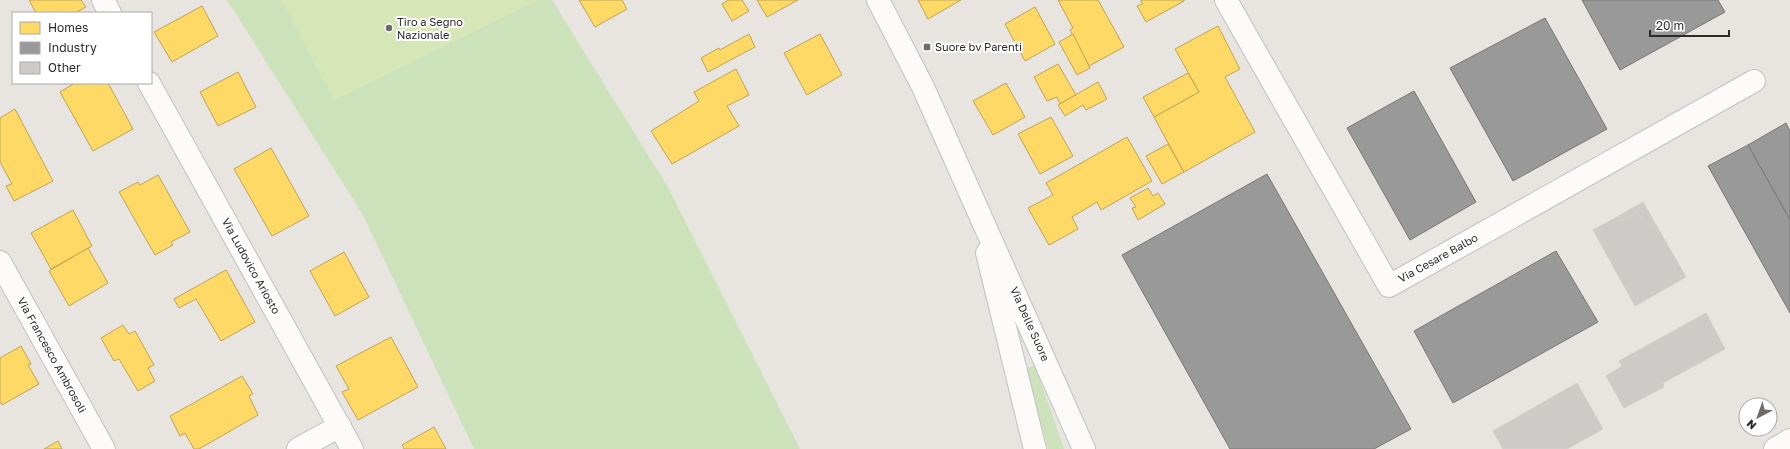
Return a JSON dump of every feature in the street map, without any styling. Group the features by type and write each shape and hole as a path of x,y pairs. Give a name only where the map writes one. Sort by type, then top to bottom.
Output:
{"street":[{"path":"103,0 109,12"},
{"name":"Via Delle Suore","path":"878,0 923,87 1084,449"},
{"name":"Via Cesare Balbo","path":"1226,0 1389,286 1754,81"},
{"name":"Via Ludovico Ariosto","path":"150,84 352,449"},
{"name":"Via Delle Suore","path":"974,199 1035,449"},
{"name":"Via Francesco Ambrosoli","path":"0,262 104,449"},
{"path":"298,449 340,426"},
{"path":"1776,449 1790,440"}],"green space":[{"path":"227,0 282,0 334,100 538,0 552,0 669,189 800,449 474,449 363,215"},
{"name":"Tiro a Segno Nazionale","path":"282,0 538,0 334,100"},
{"path":"1035,365 1064,449 1048,449 1026,368"}],"building: Homes":[{"path":"29,0 81,0 86,7 77,12 35,12"},
{"path":"579,0 622,0 627,9 595,27"},
{"path":"728,0 742,0 749,11 732,21 722,4"},
{"path":"757,0 798,0 767,17"},
{"path":"918,0 961,0 928,19"},
{"path":"1058,0 1098,0 1124,47 1089,66 1070,30 1073,28"},
{"path":"1141,0 1184,1 1146,22 1137,6 1142,4"},
{"path":"202,6 218,36 172,62 154,32"},
{"path":"1035,7 1055,44 1025,61 1005,24"},
{"path":"1218,26 1240,69 1225,77 1255,132 1184,172 1154,117 1199,92 1175,49"},
{"path":"749,34 755,47 708,72 701,58 719,48 720,50"},
{"path":"820,34 842,75 807,95 784,53"},
{"path":"1073,34 1090,68 1077,75 1059,42"},
{"path":"1058,64 1076,95 1060,104 1057,97 1047,101 1034,77"},
{"path":"736,69 749,95 727,106 739,126 672,164 651,131 699,101 694,92"},
{"path":"238,72 256,107 218,126 200,92"},
{"path":"1188,73 1199,92 1154,117 1143,97"},
{"path":"1098,82 1107,99 1086,110 1083,105 1065,116 1058,105"},
{"path":"1006,83 1025,117 993,135 973,101"},
{"path":"73,84 109,84 133,129 93,151 60,92"},
{"path":"15,109 53,181 14,201 6,186 12,184 0,162 0,118"},
{"path":"1051,117 1073,156 1040,174 1018,134"},
{"path":"1127,137 1152,181 1101,210 1097,202 1072,217 1078,229 1049,245 1028,208 1053,195 1046,183"},
{"path":"1168,144 1184,172 1162,184 1146,156"},
{"path":"271,148 309,216 272,236 234,169"},
{"path":"158,175 190,232 171,242 173,245 155,255 119,192 138,182 140,185"},
{"path":"1148,188 1153,196 1158,193 1165,204 1138,220 1132,208 1136,207 1130,198"},
{"path":"73,210 92,246 51,269 31,233"},
{"path":"88,248 108,283 69,306 49,271"},
{"path":"344,252 369,297 335,316 310,271"},
{"path":"226,270 255,322 221,341 196,299 179,308 174,299"},
{"path":"123,325 129,334 135,331 154,365 148,368 155,381 138,391 119,359 114,361 101,338"},
{"path":"391,337 418,387 358,420 342,392 349,389 336,366"},
{"path":"21,346 31,364 28,365 39,384 2,405 0,402 0,358"},
{"path":"242,376 253,394 249,396 258,415 199,449 194,449 185,433 180,436 170,416"},
{"path":"434,427 446,449 404,449 402,445"},
{"path":"58,441 62,449 44,449"}],"building: Industry":[{"path":"1582,0 1718,0 1725,12 1620,70"},
{"path":"1545,18 1607,129 1513,181 1450,68"},
{"path":"1414,91 1476,202 1410,240 1347,128"},
{"path":"1786,123 1790,131 1790,220 1748,145"},
{"path":"1748,145 1790,220 1790,313 1708,166"},
{"path":"1267,174 1411,429 1374,449 1230,449 1122,255"},
{"path":"1556,251 1598,322 1453,403 1414,331"}],"building: Other":[{"path":"1643,202 1655,223 1647,228 1638,212 1620,221 1617,217"},
{"path":"1638,212 1647,228 1655,223 1686,277 1635,306 1593,230 1617,217 1620,221"},
{"path":"1706,313 1725,349 1663,383 1664,387 1624,408 1606,376 1622,366 1619,361"},
{"path":"1577,383 1603,429 1567,449 1503,449 1493,431"}],"place":[{"name":"Tiro a Segno Nazionale","path":"389,28"},
{"name":"Suore bv Parenti","path":"927,47"}]}
